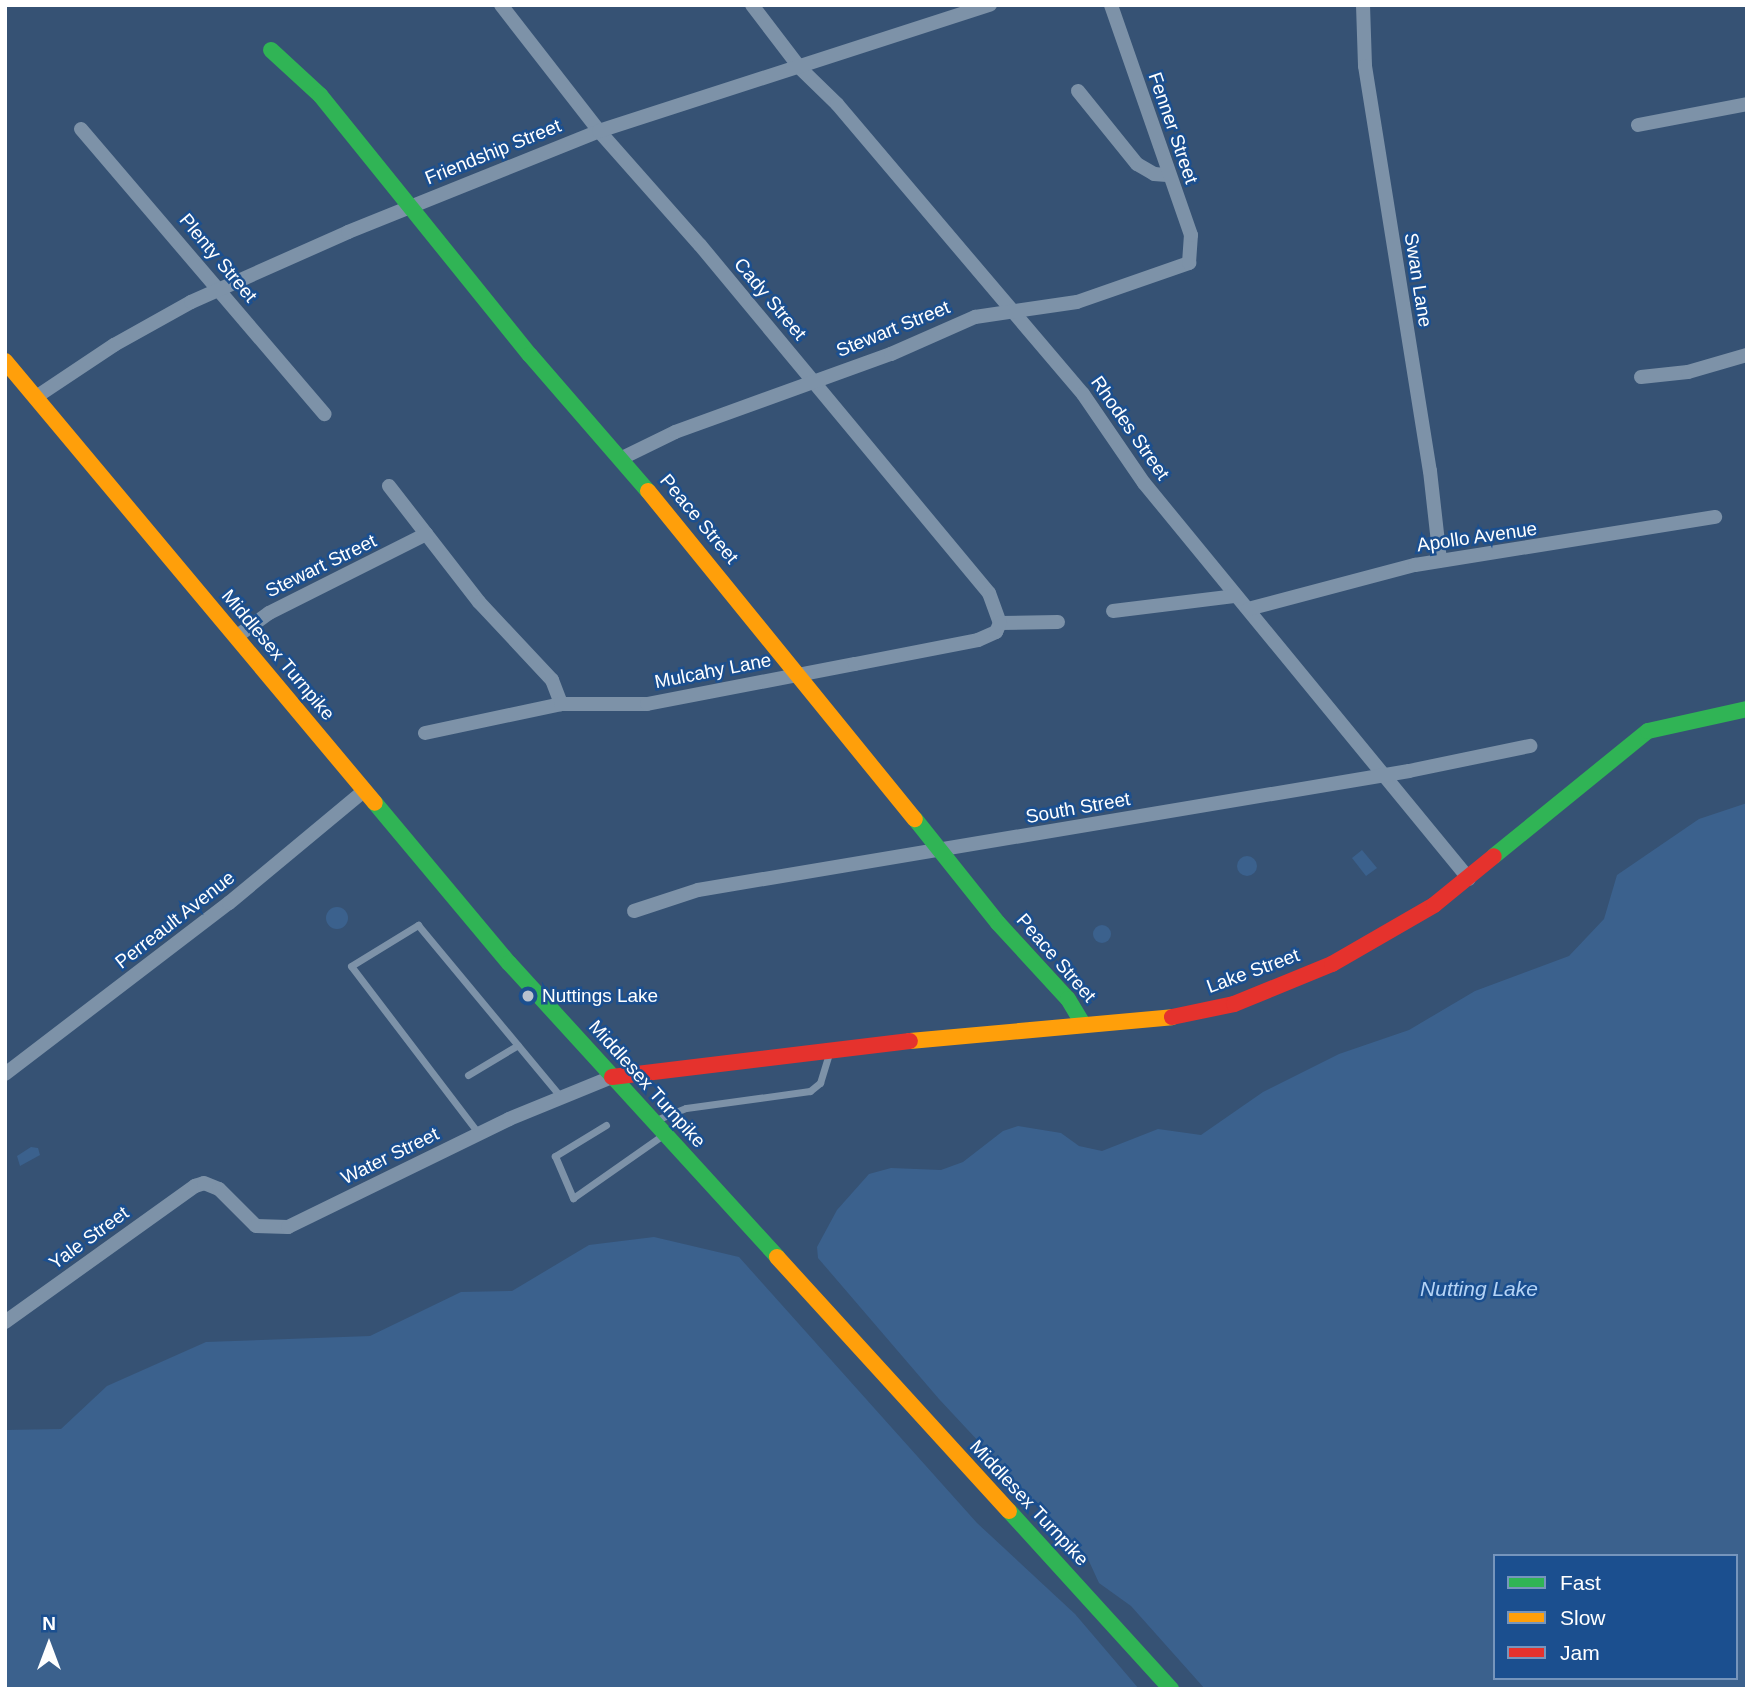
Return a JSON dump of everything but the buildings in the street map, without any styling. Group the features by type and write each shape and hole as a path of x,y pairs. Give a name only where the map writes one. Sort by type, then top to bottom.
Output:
{"street":[{"name":"Cady Street","path":"501,5 599,131 813,381 989,593 1000,623"},
{"name":"Rhodes Street","path":"752,5 800,68 837,104 1083,394 1144,483 1469,879"},
{"name":"Friendship Street","path":"36,397 114,345 219,288 409,207 599,131 990,5"},
{"name":"Fenner Street","path":"1111,5 1167,175 1191,235 1189,263"},
{"name":"Swan Lane","path":"1363,5 1365,66 1430,471 1440,560"},
{"name":"Peace Street","path":"271,50 320,96 409,207 798,674 1021,950 1068,999 1083,1024"},
{"path":"1078,91 1137,164 1154,174 1167,175"},
{"path":"1638,125 1747,104"},
{"name":"Plenty Street","path":"81,129 324,414"},
{"name":"Stewart Street","path":"620,459 675,432 891,354 956,324 1013,309 1077,302 1189,263"},
{"path":"1641,377 1688,372 1747,355"},
{"name":"Middlesex Turnpike","path":"5,361 364,791 612,1077 1171,1689"},
{"path":"389,486 479,602 552,680 561,704"},
{"name":"Apollo Avenue","path":"1248,609 1323,586 1440,560 1715,517"},
{"name":"Stewart Street","path":"236,637 269,613 426,534"},
{"path":"1113,611 1237,596"},
{"path":"1000,623 1058,622"},
{"name":"Mulcahy Lane","path":"425,733 561,704 647,704 978,640 996,632 1000,623"},
{"name":"Lake Street","path":"612,1077 830,1050 1194,1014 1244,1000 1381,939 1469,879 1640,736 1664,725 1747,709"},
{"name":"South Street","path":"634,911 675,895 942,852 1384,775 1530,746"},
{"name":"Perreault Avenue","path":"5,1074 229,903 364,791"},
{"name":"Water Street","path":"195,1186 219,1189 256,1226 279,1230 560,1096 612,1077"},
{"name":"Yale Street","path":"5,1322 195,1186"}],"lane":[{"path":"479,1134 351,966 418,925 560,1096"},
{"path":"468,1075 518,1045"},
{"path":"652,1121 686,1108 800,1095 820,1083 830,1050"},
{"path":"606,1125 555,1156 573,1198 664,1134"}],"water":[{"name":"Nutting Lake","path":"1747,803 1747,1689 1205,1689 1131,1606 1099,1583 1088,1559 939,1399 818,1258 817,1247 837,1210 869,1174 891,1168 941,1170 963,1162 1003,1131 1018,1126 1061,1133 1079,1146 1102,1151 1158,1129 1201,1135 1263,1092 1339,1054 1409,1030 1475,991 1569,956 1604,919 1617,875 1699,819"},
{"path":"1362,850 1377,868 1366,876 1352,858"},
{"path":"1247,856 1254,859 1257,866 1254,873 1247,876 1240,873 1237,866 1240,859"},
{"path":"337,907 345,910 348,918 345,926 337,929 329,926 326,918 329,910"},
{"path":"1102,925 1108,928 1111,934 1108,940 1102,943 1096,940 1093,934 1096,928"},
{"path":"31,1147 38,1148 40,1155 20,1166 17,1156"},
{"path":"654,1237 739,1257 977,1523 1075,1614 1139,1689 5,1689 5,1430 61,1429 107,1386 206,1342 370,1336 461,1292 512,1291 589,1245"}],"traffic: fast":[{"path":"271,50 320,95 530,355 648,491"},
{"path":"1494,856 1648,731 1747,709"},
{"path":"375,803 509,963 777,1257"},
{"path":"915,819 998,923 1068,999 1083,1024"},
{"path":"1009,1511 1171,1689"}],"traffic: slow":[{"path":"5,361 375,803"},
{"path":"648,491 915,819"},
{"path":"910,1041 1172,1017"},
{"path":"777,1257 1009,1511"}],"traffic: jam":[{"path":"1172,1017 1234,1004 1332,964 1434,905 1494,856"},
{"path":"612,1077 910,1041"}],"place":[{"name":"Nuttings Lake","path":"528,996"}]}
